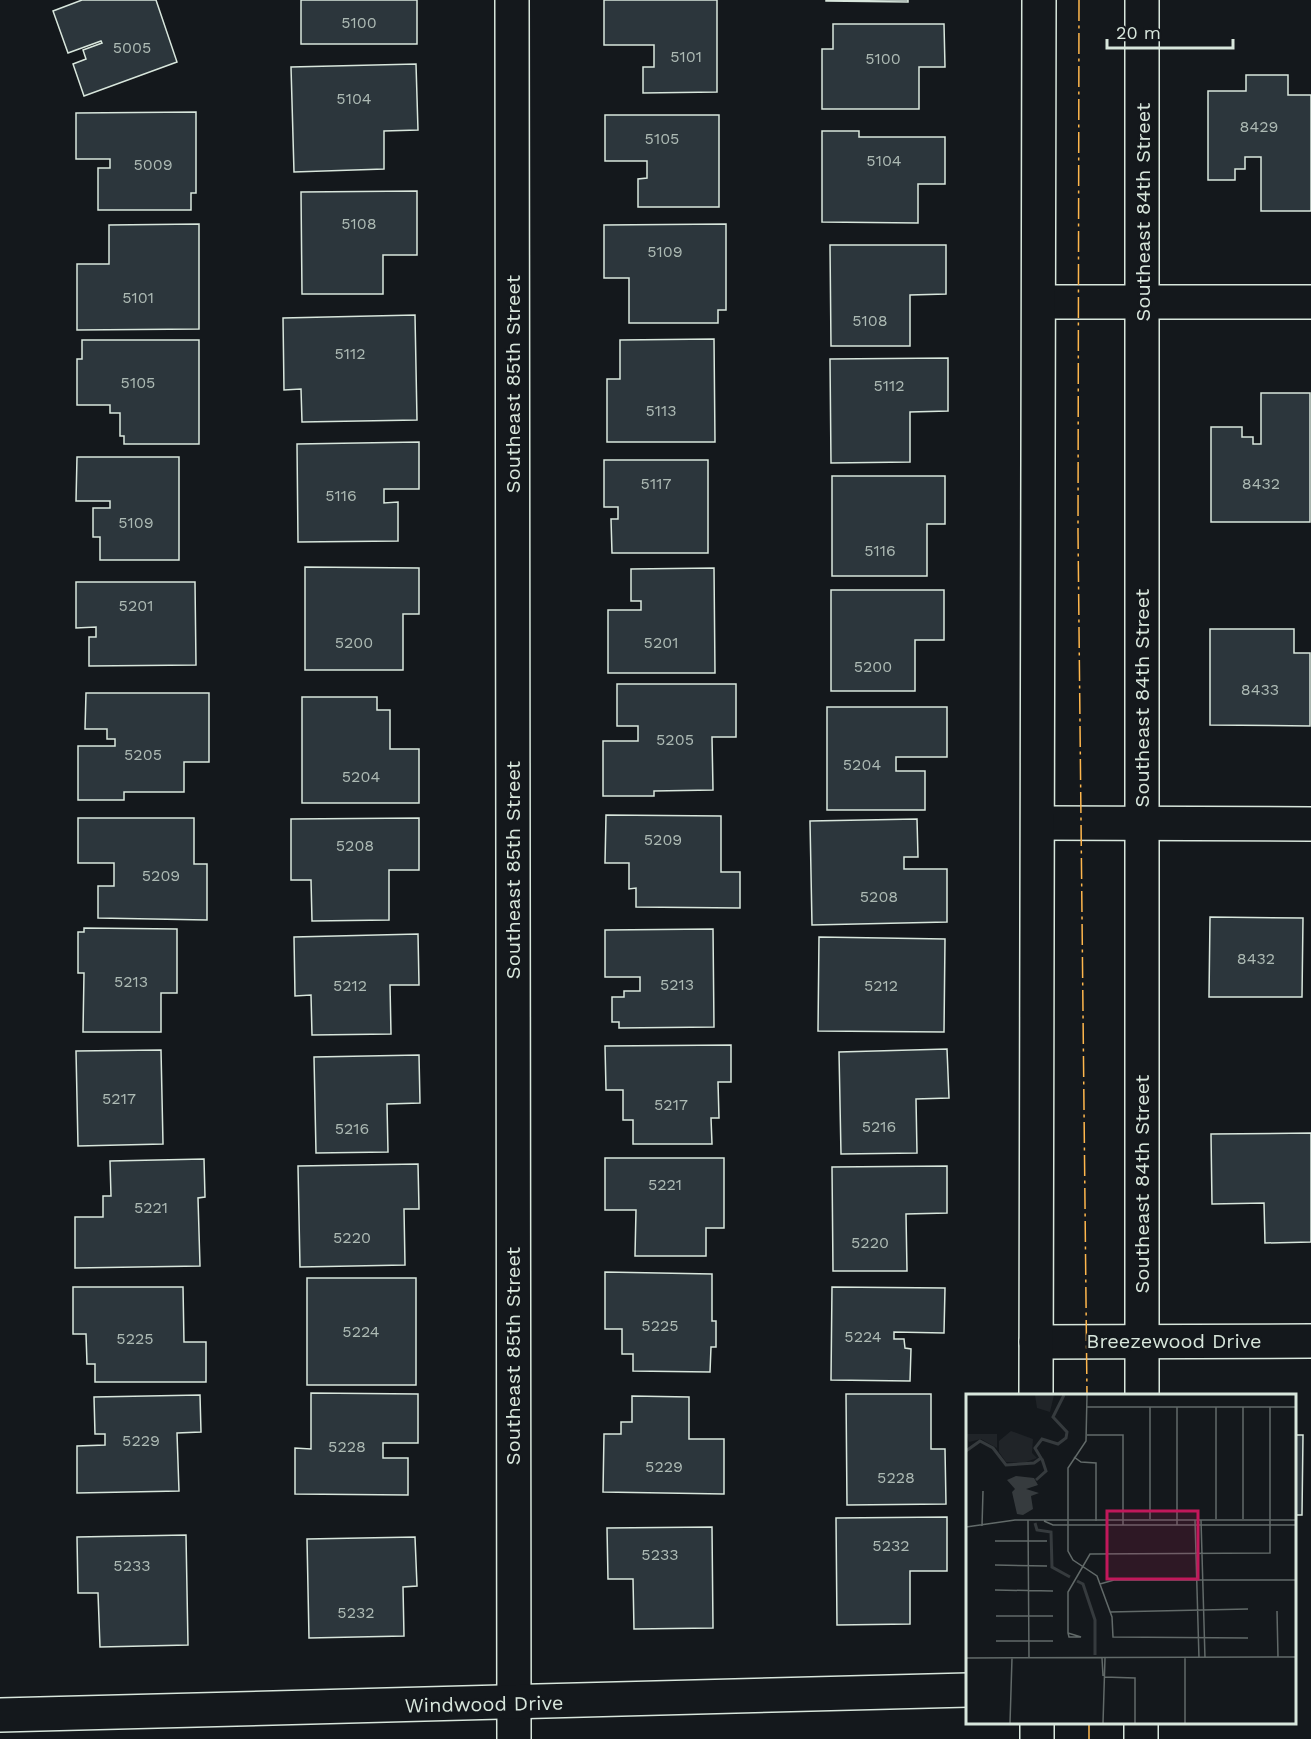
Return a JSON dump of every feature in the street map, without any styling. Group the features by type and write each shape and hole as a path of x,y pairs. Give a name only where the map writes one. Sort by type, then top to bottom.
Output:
{"street":[{"name":"Southeast 85th Street","path":"513,0 514,1739"},
{"path":"1036,1394 1039,0"},
{"name":"Southeast 84th Street","path":"1142,0 1142,1394"},
{"path":"1039,302 1311,302"},
{"path":"1038,823 1311,824"},
{"name":"Breezewood Drive","path":"1036,1342 1311,1341"},
{"name":"Windwood Drive","path":"0,1715 966,1690"}],"building":[{"path":"82,0 156,0 177,62 84,96 73,64 86,59 83,50 102,43 101,41 68,53 53,11"},
{"path":"301,0 417,0 417,44 301,44"},
{"path":"604,0 717,0 717,92 643,93 643,67 654,67 654,45 604,45"},
{"path":"908,0 908,2 826,1"},
{"path":"833,24 944,24 945,67 919,67 919,109 822,109 822,49 833,49"},
{"path":"416,64 418,130 384,131 384,169 294,172 291,67"},
{"path":"1246,75 1288,75 1288,95 1311,95 1311,211 1261,211 1261,157 1245,157 1245,169 1235,169 1235,180 1208,180 1208,91 1246,91"},
{"path":"196,112 196,193 191,193 191,210 98,210 98,168 110,168 110,159 76,159 76,113"},
{"path":"605,115 719,115 719,207 638,207 638,179 647,178 647,161 605,161"},
{"path":"822,131 859,131 859,137 945,137 945,184 918,184 918,223 822,222"},
{"path":"417,191 417,255 383,255 383,294 302,294 301,192"},
{"path":"199,224 199,329 77,330 77,264 109,264 109,225"},
{"path":"726,224 726,310 718,310 718,323 629,323 629,278 604,278 604,225"},
{"path":"830,245 946,245 946,294 910,295 910,346 831,346"},
{"path":"415,315 417,420 302,422 301,389 284,390 283,318"},
{"path":"714,339 715,442 607,442 607,379 620,379 620,340"},
{"path":"82,340 199,340 199,444 124,444 124,436 120,436 120,413 110,413 110,405 77,405 77,359 82,359"},
{"path":"948,358 948,411 910,412 910,462 831,463 830,359"},
{"path":"1261,393 1310,393 1310,522 1211,522 1211,427 1242,427 1242,437 1253,437 1253,444 1261,444"},
{"path":"419,442 419,489 384,489 384,503 398,502 398,541 298,542 297,444"},
{"path":"77,457 179,457 179,560 100,560 100,537 93,537 93,508 110,508 110,501 76,501"},
{"path":"604,460 708,460 708,553 612,553 611,519 618,519 618,507 604,507"},
{"path":"832,476 945,476 945,524 927,524 927,576 832,576"},
{"path":"305,567 419,568 419,614 403,614 403,670 305,670"},
{"path":"714,568 715,673 608,673 608,610 641,610 641,601 631,601 631,569"},
{"path":"76,582 195,582 196,665 89,666 89,637 96,637 96,627 76,628"},
{"path":"831,590 944,590 944,640 915,640 915,691 831,691"},
{"path":"1210,629 1294,629 1294,653 1310,653 1310,726 1210,725"},
{"path":"617,684 736,684 736,737 712,737 713,790 654,791 654,796 603,796 603,741 638,741 638,726 617,726"},
{"path":"86,693 209,693 209,762 184,762 184,792 124,792 124,800 78,800 78,746 115,746 115,739 107,739 107,729 85,729"},
{"path":"302,697 377,697 377,710 390,710 390,749 419,749 419,803 302,803"},
{"path":"827,707 947,707 947,757 896,757 896,771 925,771 925,810 827,810"},
{"path":"606,815 721,816 721,872 740,872 740,908 636,907 636,888 629,889 629,863 605,863"},
{"path":"78,818 194,818 194,864 207,864 207,920 98,918 98,886 114,886 114,863 78,863"},
{"path":"419,818 419,870 389,870 389,920 312,921 311,880 291,880 291,819"},
{"path":"917,819 918,857 904,857 904,869 947,869 947,922 812,925 810,821"},
{"path":"1210,917 1303,918 1302,997 1209,997"},
{"path":"84,928 177,929 177,993 161,993 161,1032 83,1032 84,973 78,973 78,932 84,932"},
{"path":"713,929 714,1027 619,1028 619,1022 612,1022 612,997 624,997 624,991 640,991 640,977 605,977 605,930"},
{"path":"418,934 419,985 390,985 391,1034 312,1035 311,995 295,996 294,937"},
{"path":"819,937 945,939 944,1032 818,1031"},
{"path":"731,1045 731,1082 718,1082 719,1118 711,1118 712,1144 633,1144 633,1120 623,1120 623,1090 606,1090 605,1046"},
{"path":"947,1049 949,1098 916,1099 917,1153 841,1154 839,1052"},
{"path":"161,1050 163,1144 78,1146 76,1051"},
{"path":"419,1055 420,1103 387,1104 388,1152 316,1153 314,1057"},
{"path":"1311,1133 1311,1242 1265,1243 1264,1203 1212,1204 1211,1134"},
{"path":"605,1158 724,1158 724,1228 706,1228 706,1256 635,1256 636,1210 605,1210"},
{"path":"204,1159 205,1197 198,1198 200,1266 75,1268 75,1217 103,1217 103,1196 111,1196 110,1161"},
{"path":"418,1164 419,1209 404,1209 405,1265 300,1267 298,1166"},
{"path":"947,1166 947,1213 906,1214 907,1271 833,1271 832,1167"},
{"path":"605,1272 712,1274 712,1321 716,1321 716,1347 711,1347 710,1372 633,1371 633,1354 622,1354 622,1329 605,1329"},
{"path":"307,1278 416,1278 416,1385 307,1385"},
{"path":"73,1287 183,1287 184,1342 206,1342 206,1382 95,1382 95,1364 87,1364 86,1334 73,1334"},
{"path":"832,1287 945,1288 944,1333 894,1332 894,1339 904,1339 905,1348 911,1349 910,1381 831,1380"},
{"path":"311,1393 418,1394 418,1443 383,1443 383,1458 408,1458 408,1495 295,1494 295,1448 311,1449"},
{"path":"846,1394 931,1394 931,1449 945,1449 946,1504 847,1505"},
{"path":"200,1395 201,1432 177,1433 179,1491 77,1493 77,1446 105,1445 105,1434 95,1434 94,1397"},
{"path":"632,1396 689,1397 689,1439 724,1439 724,1494 603,1492 604,1434 621,1434 621,1422 632,1422"},
{"path":"1296,1435 1303,1435 1302,1515 1296,1515"},
{"path":"947,1517 947,1571 910,1571 910,1624 837,1625 836,1518"},
{"path":"712,1527 713,1628 634,1629 633,1579 608,1579 607,1528"},
{"path":"186,1535 188,1645 100,1647 98,1593 78,1593 77,1537"},
{"path":"415,1537 417,1586 403,1587 404,1636 309,1638 307,1539"}],"power":[{"path":"1079,0 1078,532 1087,1394"},
{"path":"1089,1724 1089,1739"}]}
